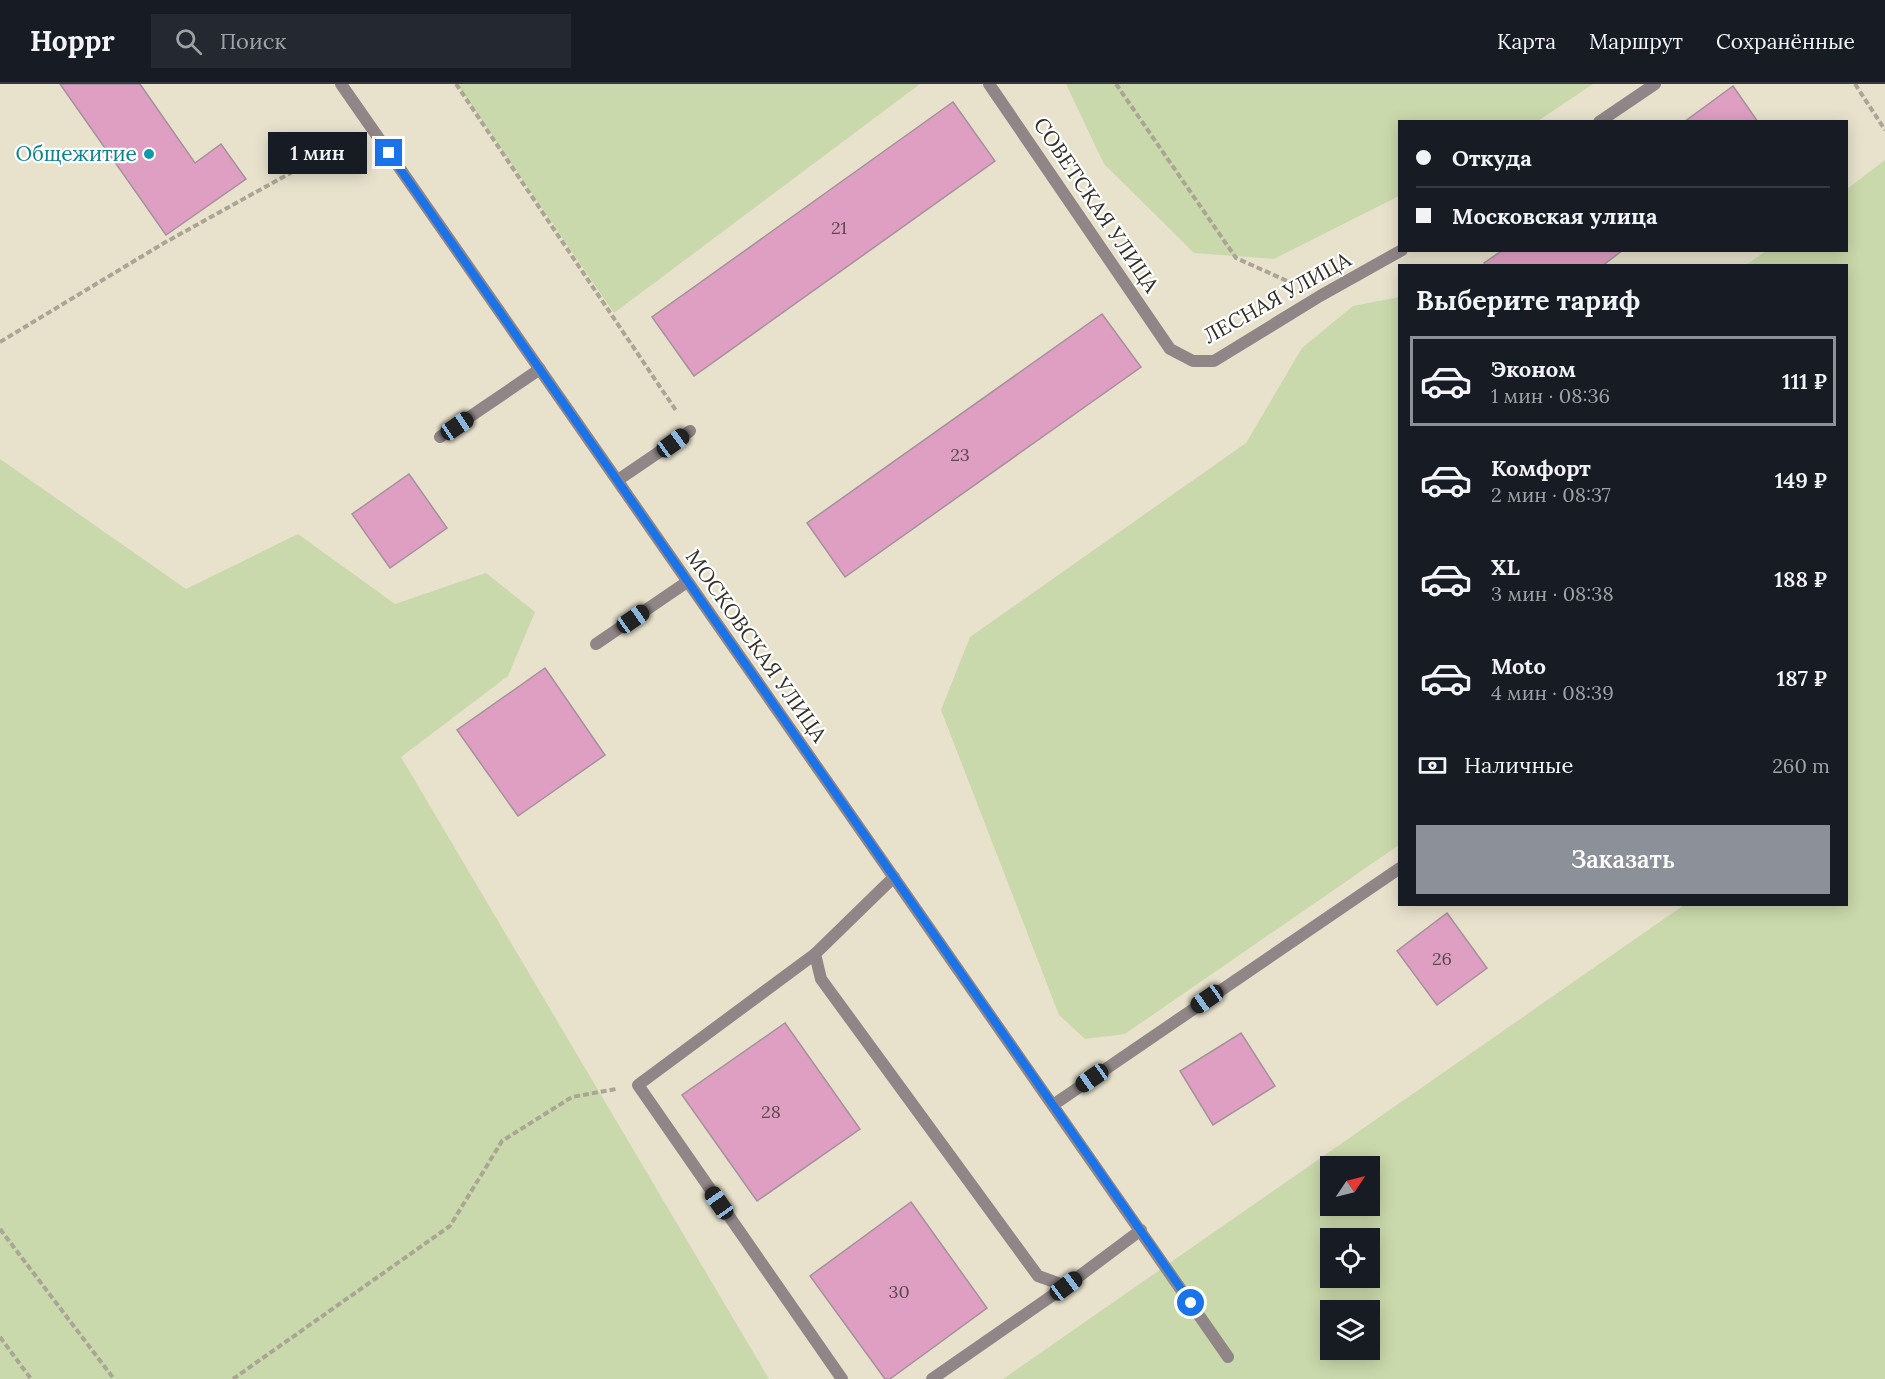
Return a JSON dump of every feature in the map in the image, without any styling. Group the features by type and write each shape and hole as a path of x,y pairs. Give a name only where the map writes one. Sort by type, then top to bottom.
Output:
{"street":[{"name":"МОСКОВСКАЯ УЛИЦА","path":"341,84 1228,1357"},
{"name":"СОВЕТСКАЯ УЛИЦА","path":"989,84 1170,349"},
{"path":"1602,120 1655,84"},
{"name":"ЛЕСНАЯ УЛИЦА","path":"1170,349 1192,361 1214,361 1320,296 1398,252"},
{"path":"440,437 540,369"},
{"path":"618,480 690,431"},
{"path":"596,644 687,582"},
{"path":"1053,1105 1398,869"},
{"path":"842,1379 638,1085 815,954 894,877"},
{"path":"815,954 821,979 1038,1276 1066,1286"},
{"path":"932,1379 1066,1286 1141,1230"}],"path":[{"path":"456,84 690,431"},
{"path":"1116,84 1236,258 1320,296"},
{"path":"1855,84 1885,130"},
{"path":"0,342 164,243 312,161"},
{"path":"233,1379 450,1226 502,1141 572,1097 638,1085"},
{"path":"0,1229 114,1379"},
{"path":"0,1337 31,1379"}],"green space":[{"path":"457,84 920,84 614,313"},
{"path":"1066,84 1593,84 1539,120 1398,120 1398,197 1274,259 1194,253 1104,164"},
{"path":"1885,160 1885,1379 1003,1379 1320,1158 1320,1216 1380,1216 1380,1156 1323,1156 1683,906 1848,906 1848,264 1747,264 1765,252 1848,252 1848,188"},
{"path":"1398,297 1398,846 1125,1034 1085,1039 1059,1015 941,710 970,637 1246,443 1302,348 1353,306"},
{"path":"0,459 186,589 298,534 395,604 486,573 535,612 508,676 401,757 769,1379 0,1379"}],"building":[{"name":"Общежитие","path":"60,84 140,84 195,163 221,144 246,179 166,235"},
{"path":"1733,86 1757,120 1687,120"},
{"path":"953,102 995,161 694,376 652,317"},
{"path":"1500,252 1620,252 1605,264 1484,263"},
{"path":"1102,314 1141,367 845,577 807,523"},
{"path":"409,474 447,528 390,568 352,514"},
{"path":"545,668 605,755 518,816 457,730"},
{"path":"1447,913 1487,968 1437,1005 1397,951"},
{"path":"785,1023 860,1129 757,1201 682,1095"},
{"path":"1241,1033 1275,1086 1213,1125 1180,1071"},
{"path":"911,1202 987,1308 890,1379 885,1379 810,1276"}],"place":[{"name":"Общежитие","path":"149,154"}],"route":[{"path":"389,153 1191,1303"}]}
